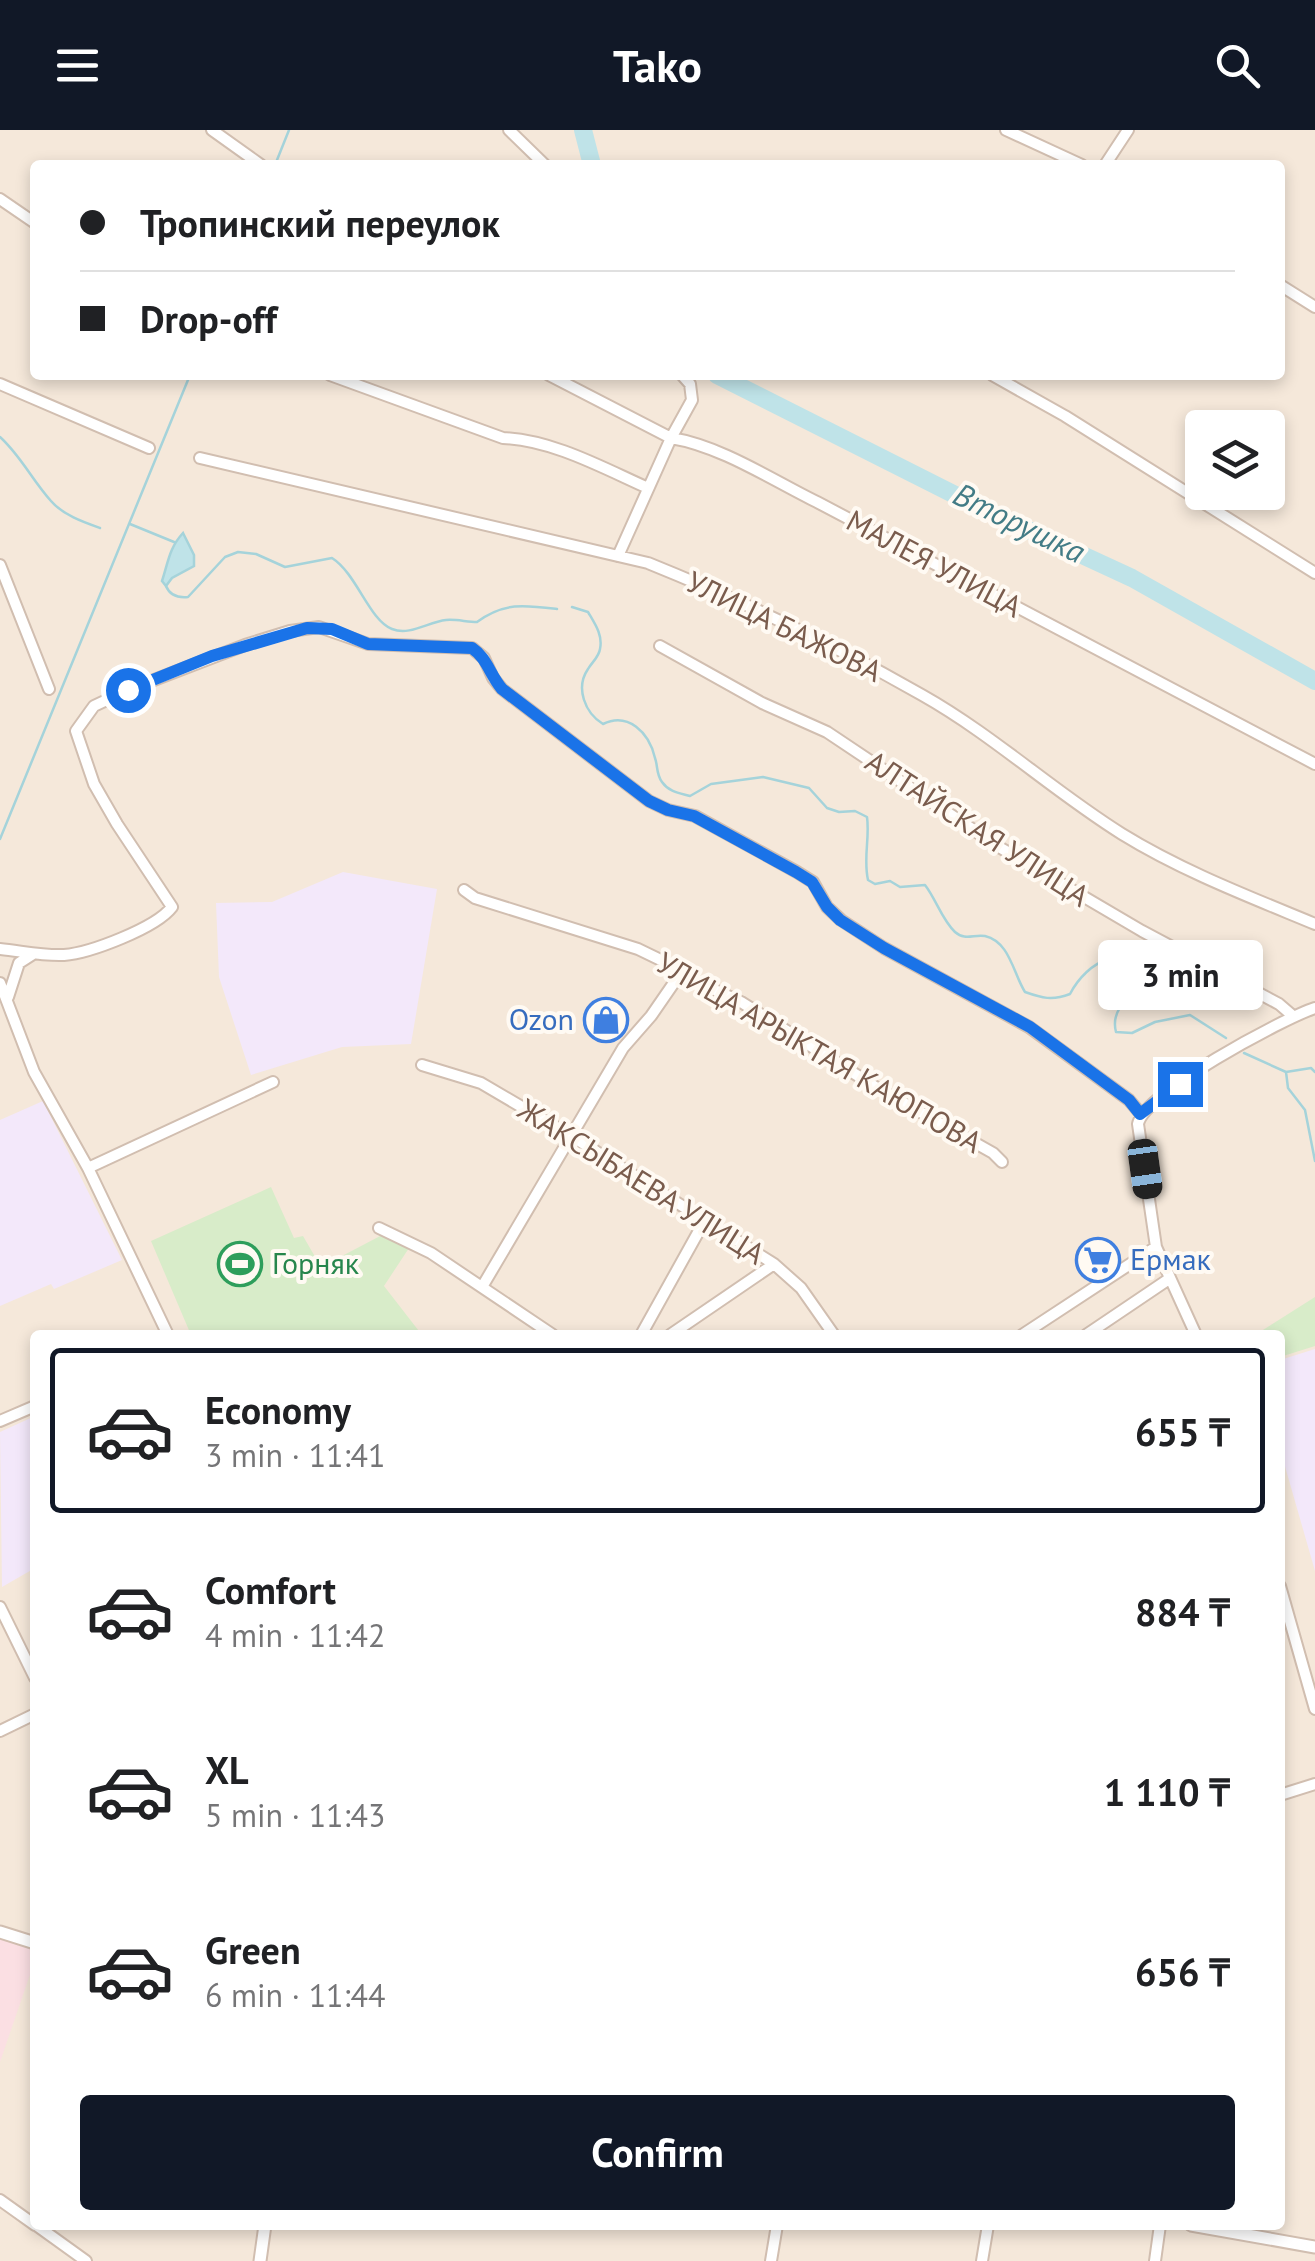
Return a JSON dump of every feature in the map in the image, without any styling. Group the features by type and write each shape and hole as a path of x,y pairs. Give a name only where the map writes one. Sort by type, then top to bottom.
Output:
{"street":[{"path":"212,130 254,160"},
{"path":"509,130 541,160"},
{"path":"1006,130 1071,160"},
{"path":"1109,160 1128,130"},
{"path":"0,199 30,220"},
{"path":"1285,288 1315,307"},
{"path":"344,380 503,438 524,439 556,449 648,488"},
{"name":"МАЛЕЯ УЛИЦА","path":"558,380 671,438 686,440 736,461 1315,764"},
{"path":"618,556 692,400 693,390 686,380"},
{"path":"1001,380 1315,573"},
{"path":"0,384 148,448"},
{"name":"УЛИЦА БАЖОВА","path":"200,458 618,556 704,586 925,696 1118,832 1161,857 1315,924"},
{"path":"0,565 50,689"},
{"path":"0,949 83,952 156,922 172,907 102,797 76,731 94,706 212,656 290,631 319,627 368,644 472,648 484,658 502,689 649,801 712,825 812,882 840,920 1043,1036 1129,1100 1140,1114"},
{"name":"АЛТАЙСКАЯ УЛИЦА","path":"660,646 762,703 828,732 999,847 1142,932 1279,1004 1293,1016"},
{"name":"УЛИЦА АРЫКТАЯ КАЮПОВА","path":"464,890 475,898 638,949 671,965 680,974 741,1002 1002,1162"},
{"path":"8,1002 19,963 34,953"},
{"path":"482,1288 623,1048 652,1016 680,974"},
{"path":"0,983 34,1072 88,1168 166,1330"},
{"path":"1194,1330 1156,1247 1138,1124 1140,1114 1238,1046 1315,1008"},
{"name":"ЖАКСЫБАЕВА УЛИЦА","path":"422,1064 481,1084 774,1264 801,1288 830,1330"},
{"path":"88,1168 273,1082"},
{"path":"643,1330 705,1220"},
{"path":"380,1228 431,1254 545,1330"},
{"path":"1030,1330 1156,1247"},
{"path":"677,1330 774,1264"},
{"path":"1094,1330 1169,1280"},
{"path":"0,1421 30,1408"},
{"path":"1285,1604 1315,1709"},
{"path":"0,1607 30,1668"},
{"path":"0,1731 30,1716"},
{"path":"1285,1793 1315,1784"},
{"path":"0,1932 30,1941"},
{"path":"0,2200 30,2221"},
{"path":"42,2230 86,2261"},
{"path":"260,2261 265,2230"},
{"path":"772,2261 776,2230"},
{"path":"982,2261 987,2230"},
{"path":"1155,2261 1159,2230"},
{"path":"1220,2230 1311,2246 1305,2261"}],"shaded area":[{"path":"0,130 1315,130 1315,2261 0,2261"},
{"path":"343,872 437,889 411,1044 342,1047 251,1075 219,977 216,903 272,902"},
{"path":"43,1101 122,1260 54,1289 51,1284 0,1306 0,1120"},
{"path":"1315,1349 1315,1571 1285,1466 1285,1358"},
{"path":"30,1418 30,1571 2,1587 0,1432"},
{"path":"0,1938 30,1947 30,1975 0,2062"}],"green space":[{"name":"Горняк","path":"271,1187 294,1238 303,1236 321,1267 384,1234 409,1248 384,1286 418,1330 189,1330 151,1241"},
{"path":"1315,1297 1315,1346 1285,1355 1285,1330 1263,1330"}],"water":[{"path":"183,533 194,555 194,566 172,578 166,586 162,581 170,556"}],"waterway":[{"path":"277,160 289,130"},
{"name":"Вторушка","path":"583,130 591,160"},
{"path":"0,839 188,380"},
{"name":"Вторушка","path":"727,380 989,512 1132,578 1315,681"},
{"path":"0,437 56,506 100,528"},
{"path":"130,524 174,542"},
{"path":"166,586 175,596 188,597 225,557 238,552 256,554 285,567 332,558 349,575 376,616 399,631 446,620 477,622 515,606 557,609"},
{"path":"572,607 588,612 600,639 599,652 582,684 587,707 603,724 621,721 643,733 660,779 674,792 690,796 711,784 763,777 809,788 827,808 855,811 867,817 868,880 875,884 890,881 900,887 925,885 955,932 966,937 985,936 1000,945 1025,992 1047,998 1070,994 1097,964 1117,959 1133,974 1138,990 1120,1008 1115,1019 1116,1032 1132,1033 1155,1022 1190,1015 1226,1038"},
{"path":"1244,1053 1286,1072 1311,1068 1315,1072"},
{"path":"1286,1072 1288,1088 1305,1110 1315,1161"}],"place":[{"name":"Ozon","path":"606,1020"},
{"name":"Ермак","path":"1098,1260"},
{"name":"Горняк","path":"240,1264"}],"route":[{"path":"128,690 212,656 307,628 332,629 368,644 472,648 484,658 502,689 649,801 694,816 748,842 812,882 840,920 1043,1036 1129,1100 1140,1114 1180,1084"}]}
